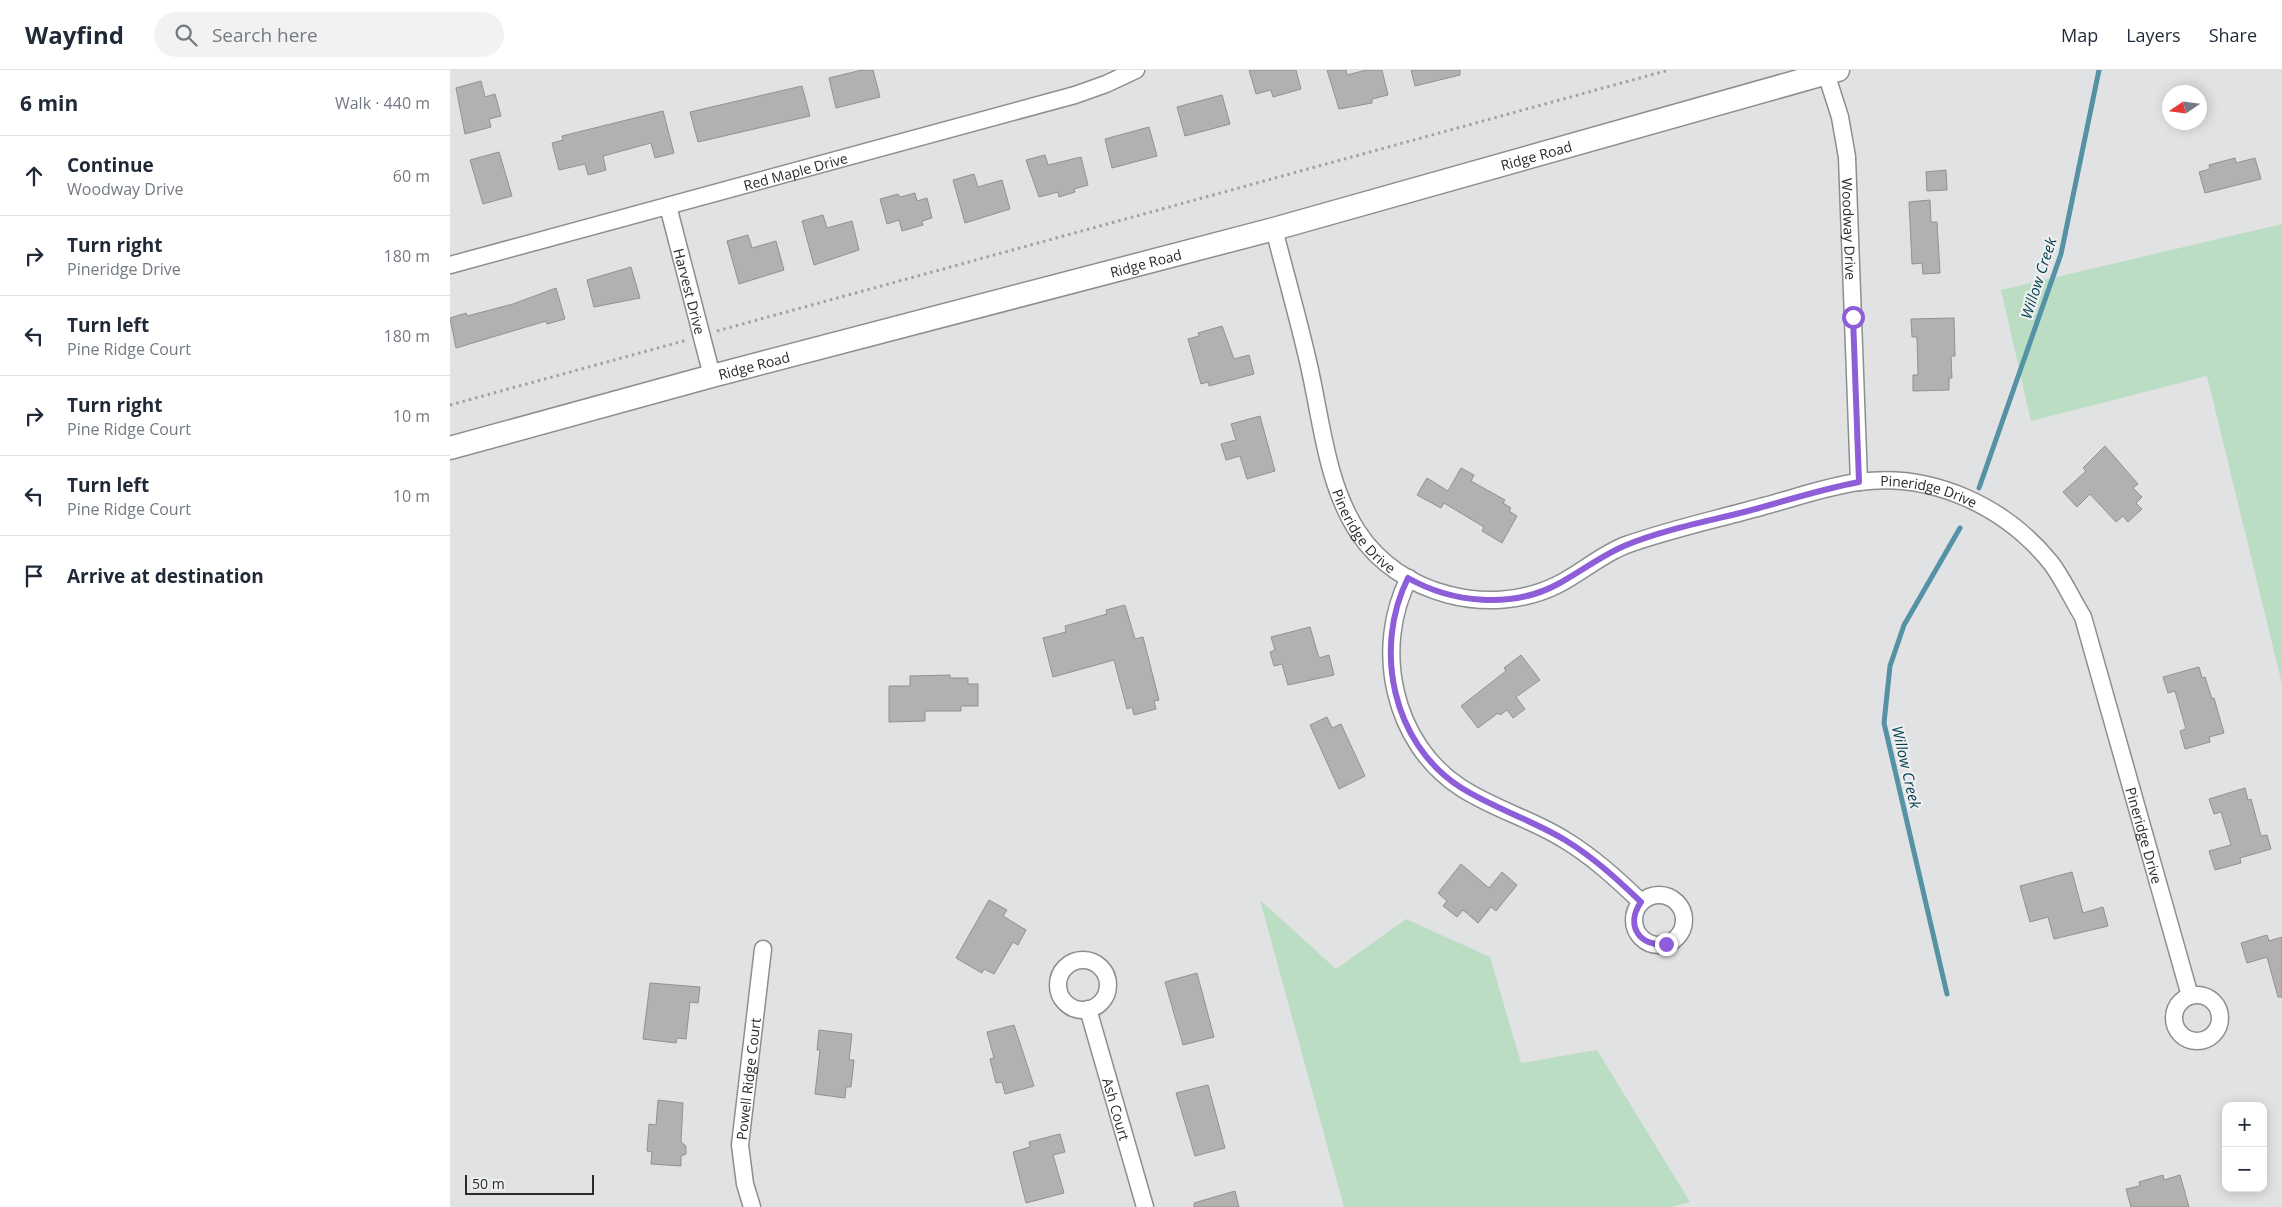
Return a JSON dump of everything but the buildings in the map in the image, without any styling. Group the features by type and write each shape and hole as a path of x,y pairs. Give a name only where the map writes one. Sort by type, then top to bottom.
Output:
{"street":[{"name":"Red Maple Drive","path":"450,265 1075,95 1106,84 1136,70"},
{"name":"Ridge Road","path":"450,448 712,376 1274,229 1830,71"},
{"name":"Woodway Drive","path":"1830,71 1847,156 1859,482"},
{"name":"Harvest Drive","path":"668,206 712,376"},
{"name":"Pineridge Drive","path":"1274,229 1307,356 1331,466 1348,515 1372,550 1408,578 1436,592 1480,600 1513,598 1556,585 1624,546 1724,516 1859,482 1918,483 1956,493 1981,504 2020,531 2052,564 2083,617 2190,996"},
{"path":"1408,578 1398,598 1390,652 1391,672 1401,710 1422,750 1437,768 1459,786 1566,840 1603,866 1641,902"},
{"name":"Powell Ridge Court","path":"752,1207 745,1184 740,1144 763,949"},
{"name":"Ash Court","path":"1088,1009 1145,1207"}],"path":[{"path":"450,405 1669,70"}],"green space":[{"path":"2282,224 2282,684 2207,376 2031,421 2001,290"},
{"path":"1260,900 1336,969 1406,919 1490,957 1521,1063 1597,1050 1690,1202 1671,1207 1344,1207"}],"waterway":[{"name":"Willow Creek","path":"1979,488 2061,254 2099,70"},
{"name":"Willow Creek","path":"1947,994 1884,723 1890,666 1904,625 1960,528"}],"route":[{"path":"1666,944 1650,944 1638,933 1634,925 1634,917 1636,909 1641,902 1603,866 1566,840 1479,798 1459,786 1437,768 1422,750 1410,731 1401,710 1391,672 1390,652 1398,598 1408,578 1436,592 1480,600 1513,598 1539,592 1556,585 1624,546 1724,516 1836,486 1859,482 1853,317"}]}
